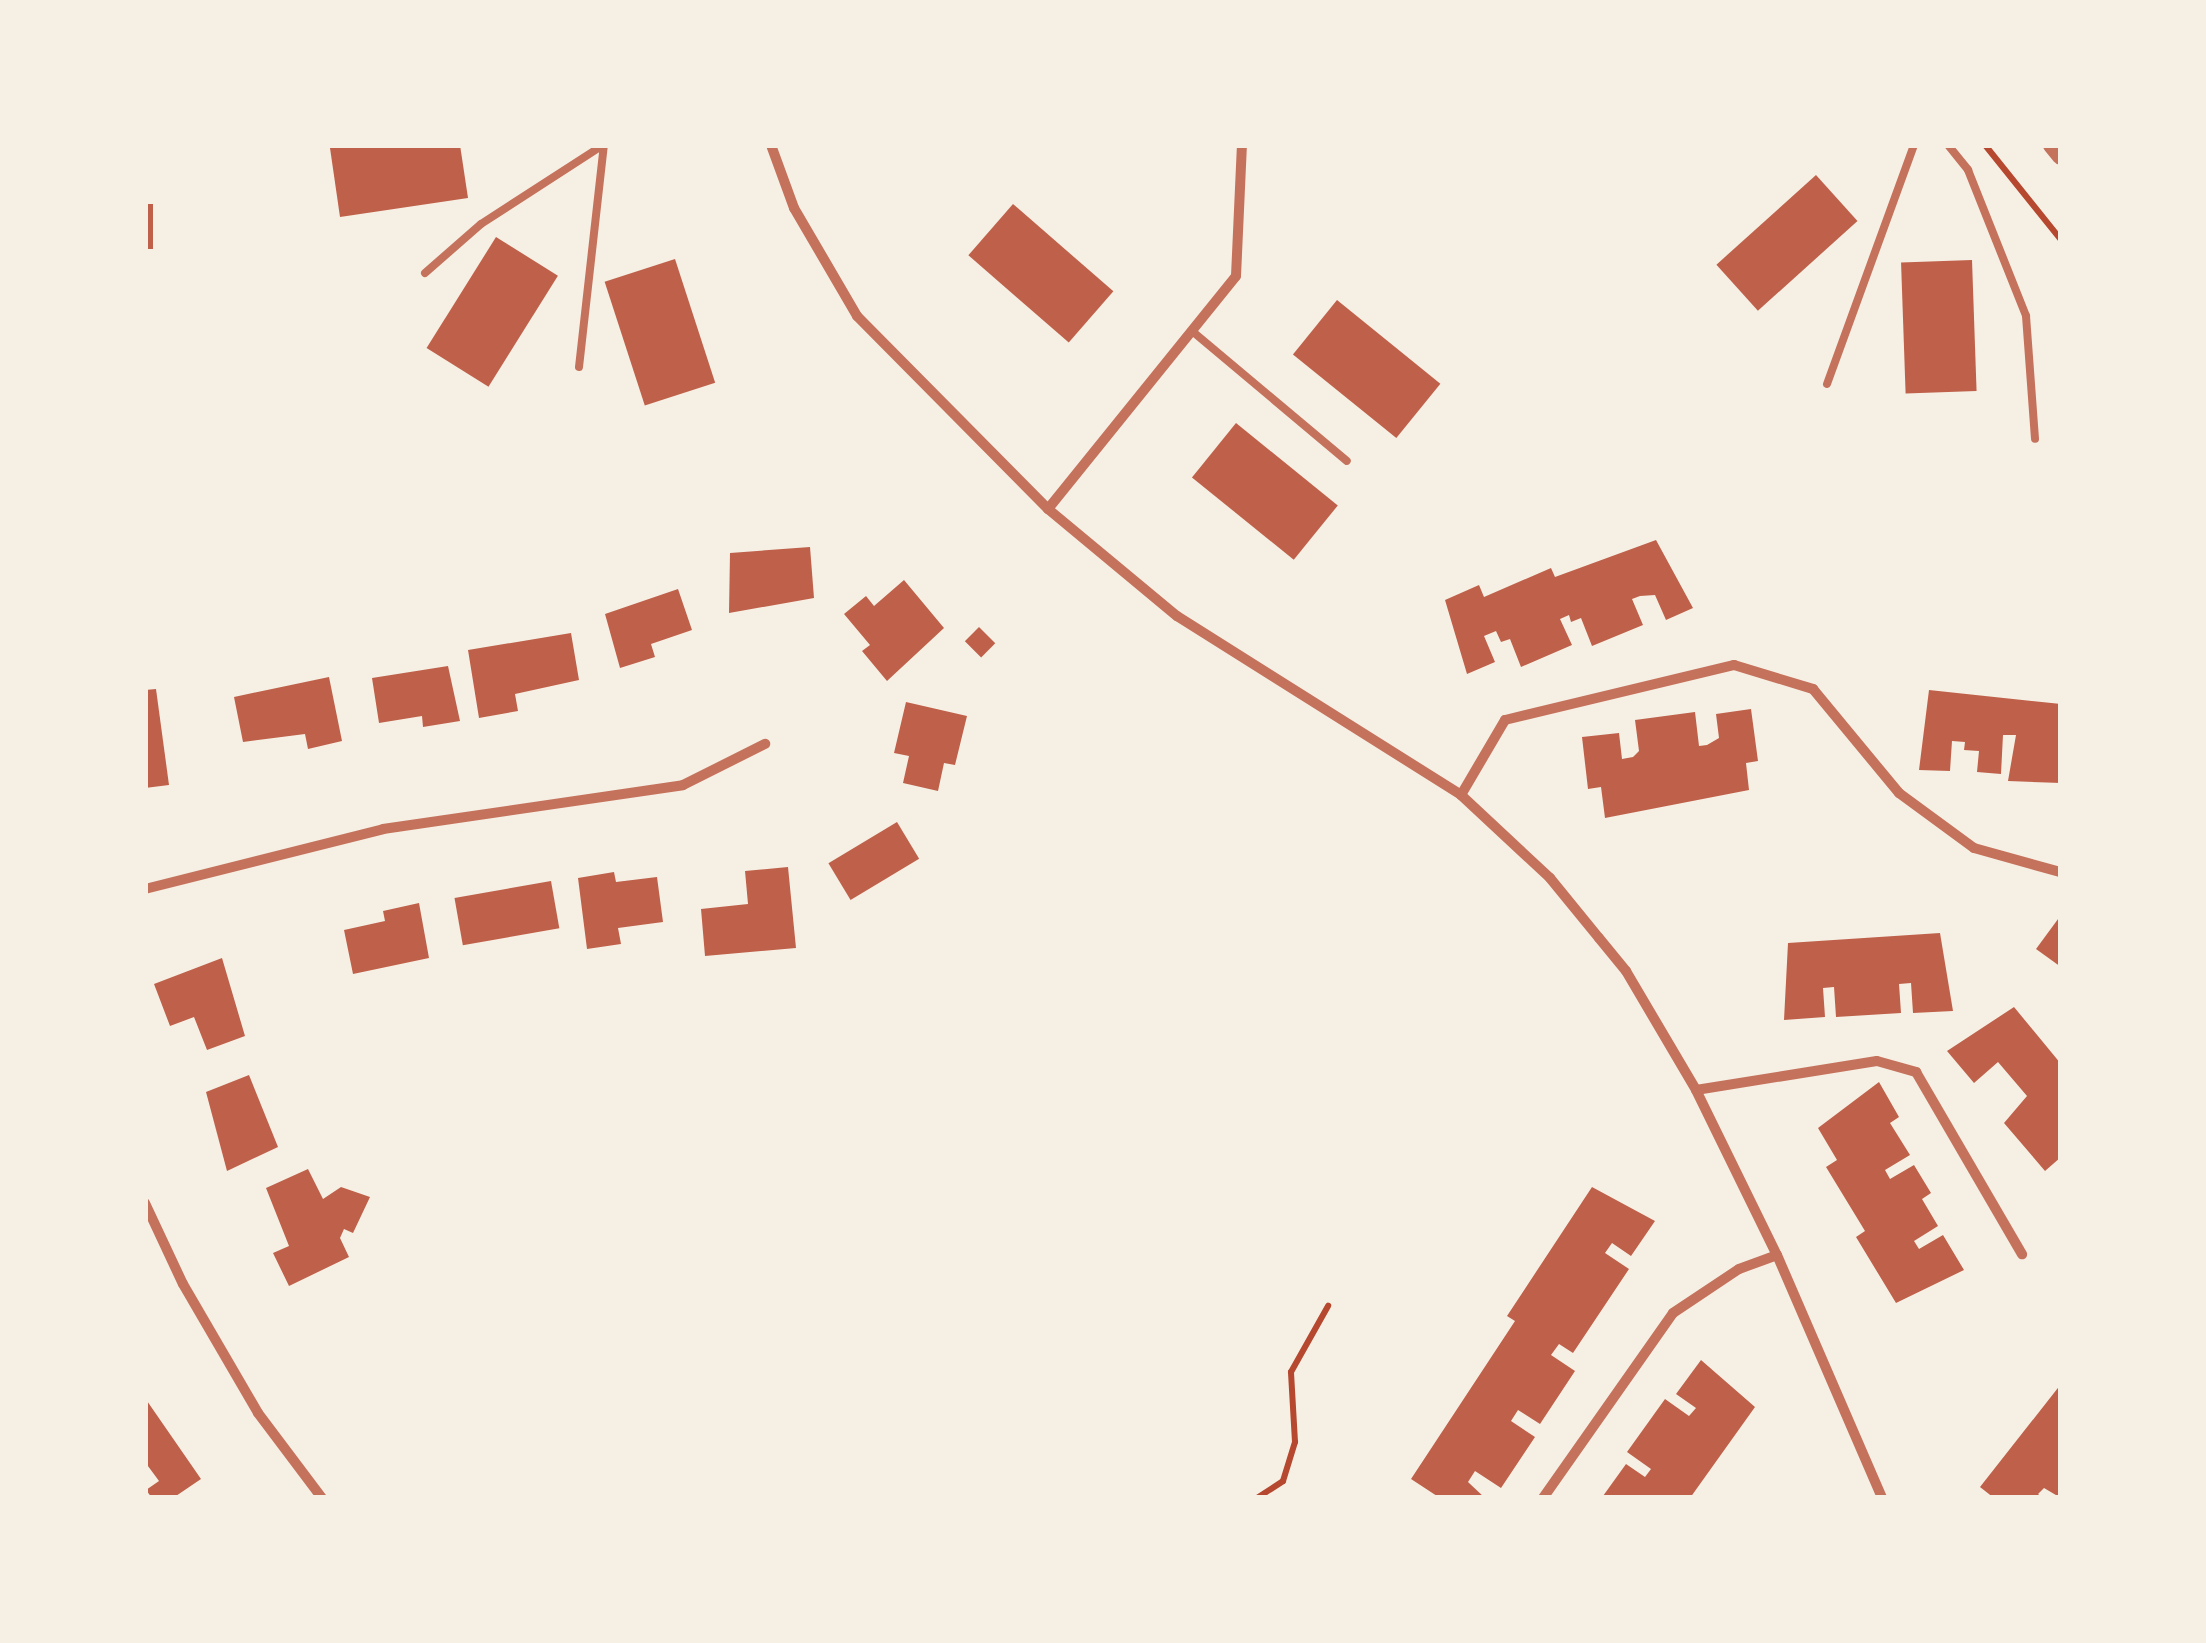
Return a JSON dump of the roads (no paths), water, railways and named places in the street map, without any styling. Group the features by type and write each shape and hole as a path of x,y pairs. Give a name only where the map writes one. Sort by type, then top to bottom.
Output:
{"street":[{"path":"771,145 794,208 857,316 1048,509 1177,616 1461,795 1550,878 1626,971 1696,1090 1777,1256 1882,1498"},
{"path":"1048,509 1236,276 1242,145"},
{"path":"2052,145 2061,156"},
{"path":"1461,795 1505,720 1734,665 1813,688 1898,793 1974,848 2060,872"},
{"path":"145,888 382,829 683,785 764,744"},
{"path":"1696,1090 1878,1061 1916,1072 2022,1254"},
{"path":"145,1204 258,1413 322,1498"},
{"path":"1543,1498 1672,1313 1739,1269 1777,1256"}],"lane":[{"path":"425,272 481,224 604,145"},
{"path":"580,366 604,145"},
{"path":"1827,384 1914,145"},
{"path":"1948,145 1968,170 2026,316 2034,439"},
{"path":"1192,332 1347,460"}]}
